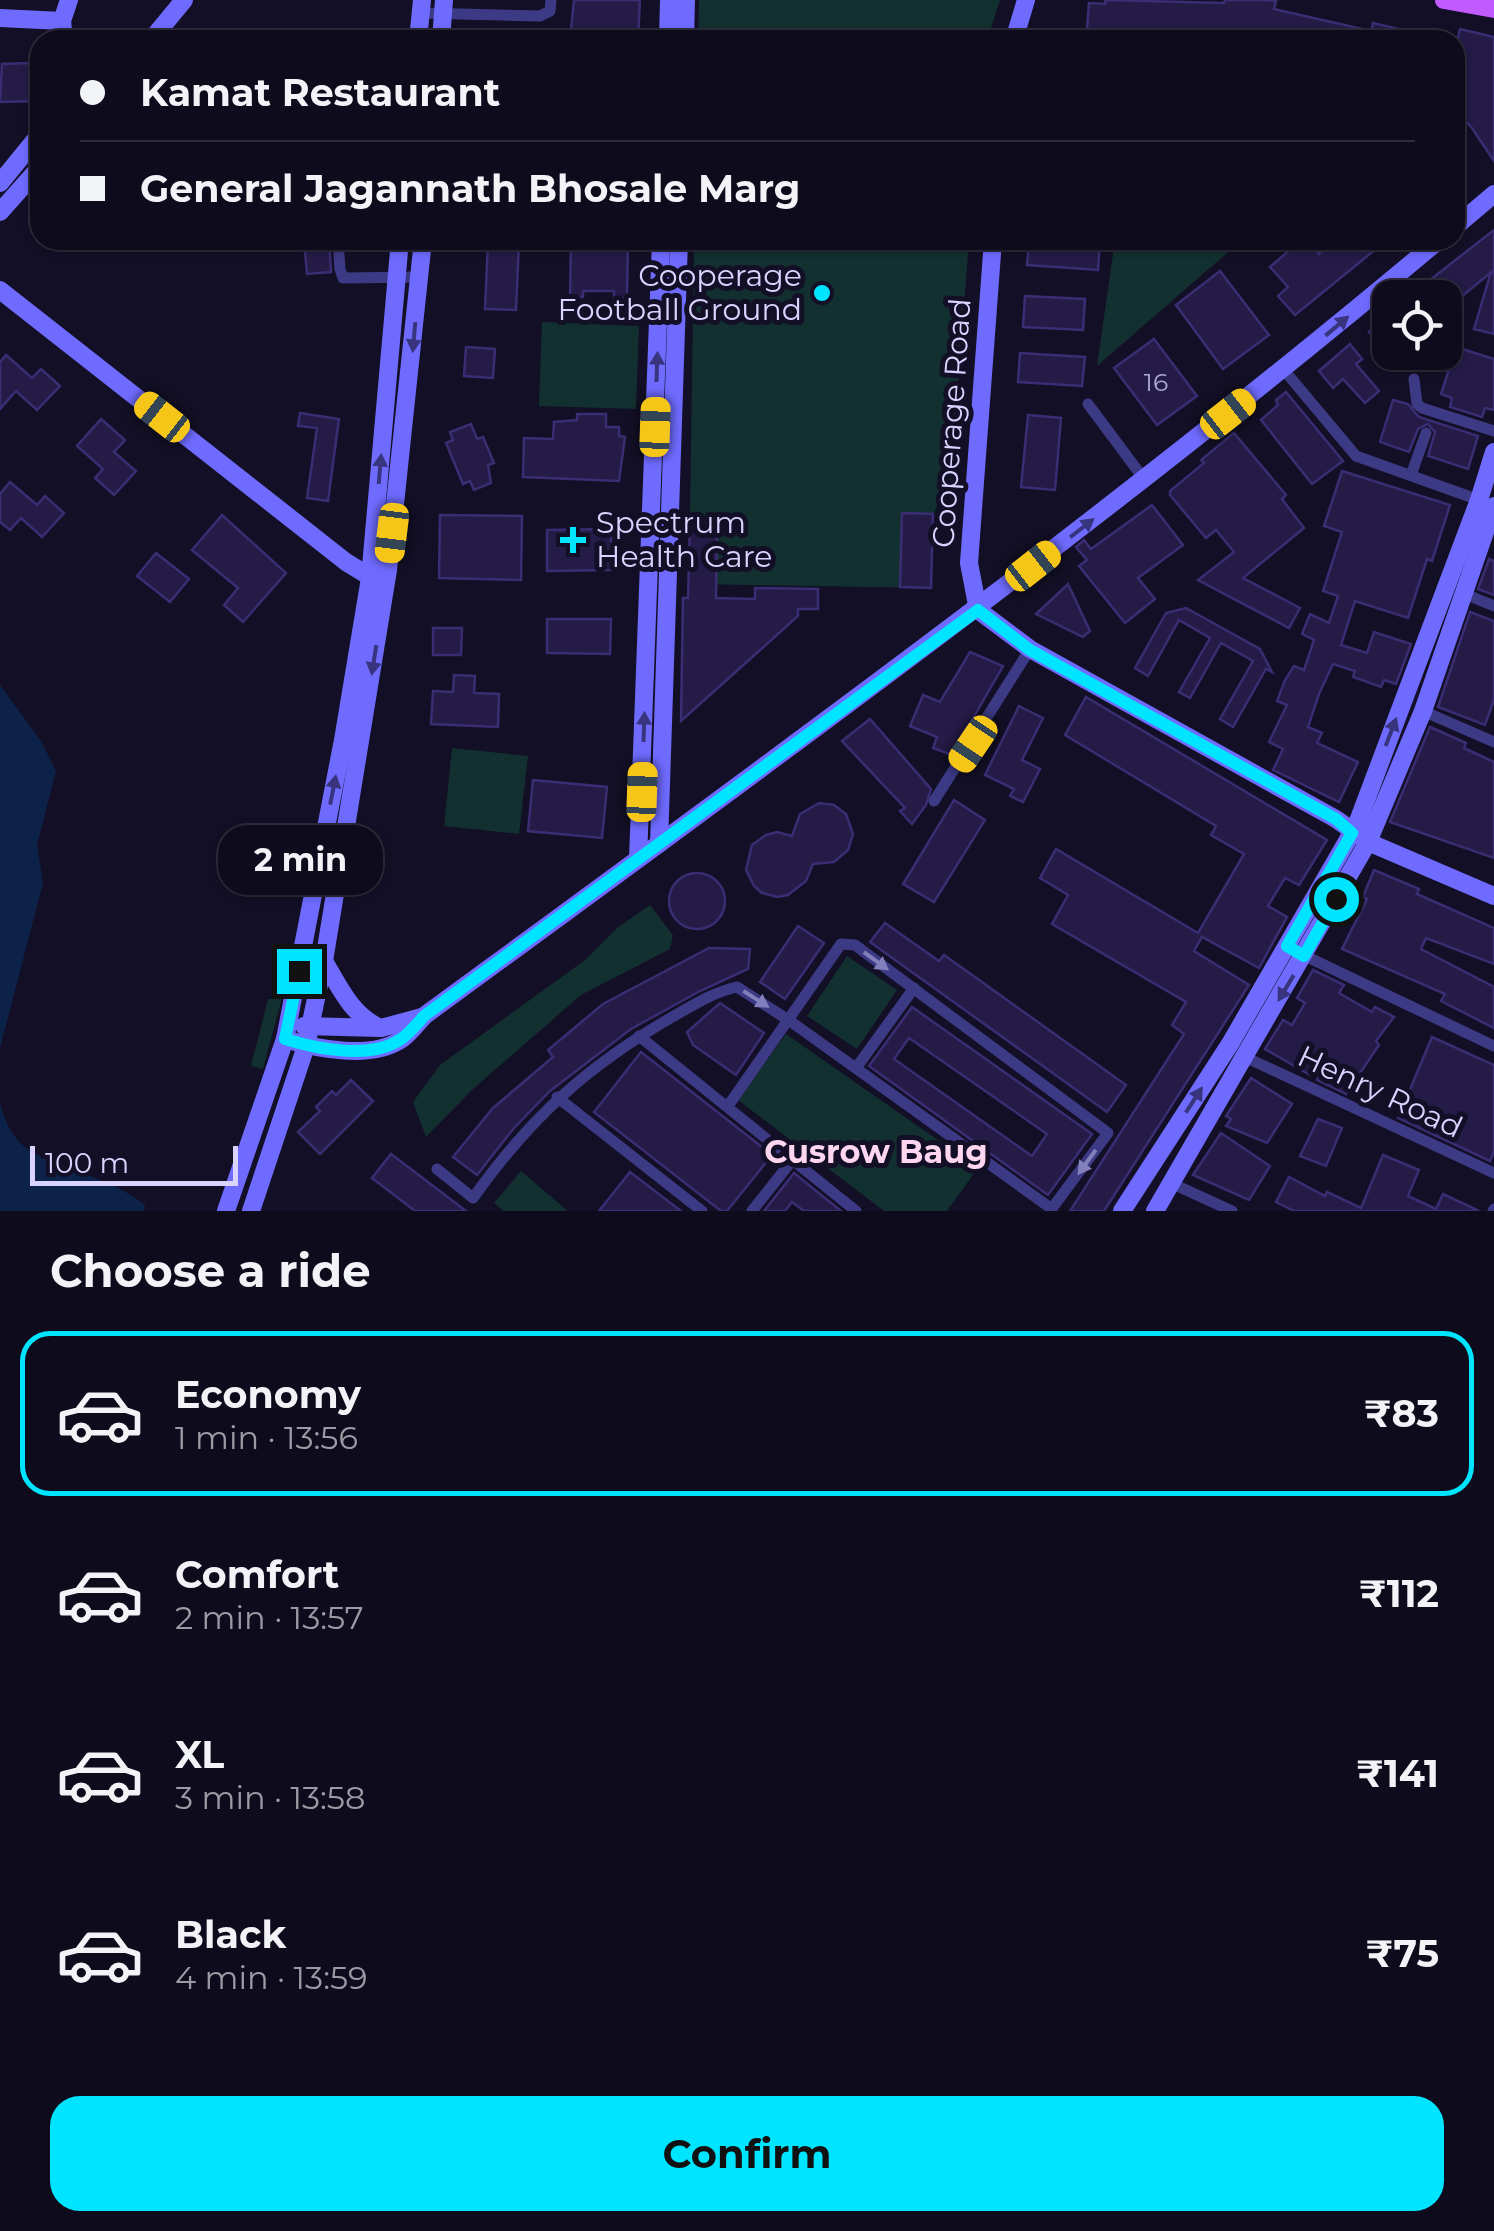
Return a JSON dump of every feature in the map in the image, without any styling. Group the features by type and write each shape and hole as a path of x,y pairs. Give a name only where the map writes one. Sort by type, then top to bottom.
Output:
{"main road":[{"path":"1444,0 1494,9"}],"street":[{"path":"0,18 63,30 69,0"},
{"path":"159,30 184,0"},
{"path":"421,6 540,16 550,10 551,0"},
{"path":"668,30 669,0"},
{"path":"685,30 686,0"},
{"path":"1017,30 1026,0"},
{"path":"0,182 30,146"},
{"path":"0,212 30,178"},
{"path":"1465,218 1494,194"},
{"path":"339,250 344,278 419,277"},
{"path":"226,1211 287,1032 378,581 399,250"},
{"path":"251,1211 309,1036 324,960 422,250"},
{"path":"638,860 661,250"},
{"path":"658,844 678,250"},
{"name":"Cooperage Road","path":"978,610 969,563 993,250"},
{"path":"309,1036 334,1051 365,1049 402,1039 424,1016 978,610 1284,370 1427,250"},
{"path":"0,290 346,562 378,581"},
{"path":"1284,370 1356,456 1486,503"},
{"path":"1414,379 1417,404 1422,408 1494,431"},
{"path":"1088,404 1144,479"},
{"path":"1411,475 1426,433"},
{"path":"1154,1211 1304,956 1423,711 1465,594 1494,452"},
{"path":"1122,1211 1363,832 1486,503"},
{"path":"1465,594 1494,606"},
{"path":"978,610 1030,650 1336,819 1494,896"},
{"path":"934,802 1030,650"},
{"path":"1423,711 1494,742"},
{"path":"1363,832 1494,883"},
{"path":"437,1170 472,1198 504,1155 557,1097 639,1036 718,992 737,987 790,1021 1051,1210 1108,1132 856,945 841,944 790,1021 728,1106"},
{"path":"1287,946 1494,1046"},
{"path":"324,960 354,1009 372,1029"},
{"path":"856,1068 914,988"},
{"path":"287,1032 309,1036 372,1029 424,1016"},
{"path":"365,1049 372,1029"},
{"path":"639,1036 856,1211"},
{"name":"Henry Road","path":"1245,1056 1494,1174"},
{"path":"557,1097 702,1211"},
{"path":"752,1211 794,1158"},
{"path":"1173,1184 1232,1211"}],"green space":[{"path":"699,0 1000,0 990,30 698,30"},
{"path":"694,250 968,250 951,482 933,514 931,588 689,584"},
{"path":"1114,250 1230,250 1097,366"},
{"path":"542,322 639,326 636,409 539,406"},
{"path":"452,748 528,756 519,834 444,826"},
{"path":"650,905 673,935 670,949 581,995 473,1089 426,1137 413,1102 440,1065 585,960 617,928"},
{"path":"847,956 897,990 857,1049 807,1016"},
{"path":"282,998 263,1069 251,1066 268,999"},
{"path":"786,1034 978,1168 947,1211 884,1211 738,1100"},
{"path":"521,1171 568,1211 504,1211 494,1203"}],"water":[{"path":"0,685 41,741 56,771 37,845 43,883 0,1048"},
{"path":"684,887 687,899 695,905 716,905 703,924 689,922 678,912 675,903"},
{"path":"0,1102 22,1145 131,1195 145,1205 144,1211 0,1211"}],"building":[{"path":"574,0 640,0 638,30 571,30"},
{"path":"1105,0 1269,0 1276,1 1274,9 1367,30 1087,29 1089,3 1105,4"},
{"path":"1373,23 1403,30 1371,30"},
{"path":"1465,30 1494,37 1494,161 1465,121"},
{"path":"30,63 30,101 0,102 2,64"},
{"path":"1494,230 1494,270 1462,296 1462,280 1430,280"},
{"path":"305,250 330,250 331,272 307,274"},
{"path":"488,250 519,250 516,310 485,309"},
{"path":"571,250 628,250 627,298 614,298 614,291 583,291 583,297 570,297"},
{"path":"1028,250 1099,250 1098,270 1027,265"},
{"path":"1290,250 1316,250 1319,254 1324,250 1375,250 1295,315 1278,296 1288,287 1270,267"},
{"path":"1220,271 1269,335 1223,369 1176,305"},
{"path":"1491,272 1494,273 1494,334 1474,329"},
{"path":"1025,296 1085,299 1083,330 1023,327"},
{"path":"1154,339 1197,396 1157,425 1114,368"},
{"path":"1350,344 1362,359 1356,364 1379,391 1365,403 1343,379 1333,388 1319,371"},
{"path":"466,347 495,349 493,378 464,376"},
{"path":"1462,349 1494,359 1494,410 1485,408 1482,417 1450,407 1452,398 1441,394 1449,370 1462,370"},
{"path":"1020,353 1085,357 1082,386 1018,382"},
{"path":"6,355 32,378 41,369 60,386 37,410 16,391 0,409 0,362"},
{"path":"1286,392 1343,461 1312,484 1261,420"},
{"path":"1393,400 1408,404 1419,417 1478,436 1468,469 1428,456 1435,432 1428,424 1418,429 1409,452 1380,442"},
{"path":"300,413 339,419 328,501 307,498 317,428 298,426"},
{"path":"577,414 606,414 606,427 619,427 619,436 625,437 619,481 523,477 524,438 553,439 554,422 577,420"},
{"path":"1028,415 1061,418 1055,490 1021,487"},
{"path":"101,419 125,440 114,452 136,471 114,495 95,478 103,469 77,446"},
{"path":"471,424 477,439 483,437 494,463 488,465 491,483 474,490 470,481 463,484 446,443 453,440 450,432"},
{"path":"1234,433 1286,495 1282,499 1304,528 1243,578 1300,608 1289,628 1198,580 1234,552 1216,530 1206,538 1170,495 1204,463 1201,460"},
{"path":"1342,471 1450,505 1408,618 1355,601 1341,645 1367,653 1374,632 1411,644 1396,684 1384,680 1381,687 1353,677 1355,671 1333,664 1319,694 1308,727 1322,733 1317,743 1358,762 1339,802 1273,770 1283,749 1269,742 1287,705 1277,701 1285,680 1294,666 1304,670 1314,640 1302,634 1310,614 1329,623 1338,596 1323,591 1342,532 1324,526"},
{"path":"10,482 37,505 45,496 64,513 42,537 21,518 10,530 0,522 0,494"},
{"path":"1152,505 1183,545 1138,578 1155,599 1125,623 1079,566 1087,560 1076,547 1084,540 1091,549"},
{"path":"902,513 933,514 931,588 900,587"},
{"path":"222,515 286,573 243,622 224,605 238,588 192,550"},
{"path":"440,515 522,516 521,580 439,578"},
{"path":"690,521 717,521 716,598 755,599 755,588 818,589 818,609 798,609 798,616 681,721 683,598 688,598"},
{"path":"611,529 612,570 547,571 547,530"},
{"path":"156,553 189,579 170,602 137,576"},
{"path":"1489,559 1494,561 1494,595 1478,589"},
{"path":"1068,584 1090,631 1083,637 1036,614"},
{"path":"1186,608 1260,649 1272,672 1266,669 1233,727 1220,719 1253,661 1221,643 1190,698 1179,692 1210,638 1179,620 1148,676 1135,668 1166,613"},
{"path":"1470,612 1494,621 1494,700 1485,725 1438,707"},
{"path":"547,619 611,619 610,654 547,653"},
{"path":"433,628 462,628 461,655 433,655"},
{"path":"970,652 1003,666 952,755 933,748 937,737 910,726 923,695 940,702"},
{"path":"454,675 475,676 474,693 499,694 498,727 431,724 433,691 453,692"},
{"path":"1086,697 1327,840 1299,885 1285,878 1268,906 1287,917 1259,968 1202,937 1194,951 1249,985 1104,1211 1070,1211 1184,1034 1172,1025 1186,1002 1052,924 1068,895 1040,878 1056,849 1198,933 1244,854 1211,835 1216,826 1065,735"},
{"path":"1019,706 1043,718 1022,760 1040,769 1023,802 1010,796 1014,789 985,775"},
{"path":"870,719 931,789 926,805 912,824 900,811 905,808 842,741"},
{"path":"1430,727 1466,743 1464,748 1494,762 1494,858 1390,822"},
{"path":"533,780 607,787 602,838 528,831"},
{"path":"954,800 985,820 934,902 903,884"},
{"path":"819,803 834,805 846,814 853,834 848,850 834,862 813,864 806,881 788,895 762,893 746,870 752,845 777,832 792,836 800,814"},
{"path":"1374,870 1494,928 1494,964 1426,938 1421,949 1494,987 1494,1028 1441,1001 1445,994 1342,949 1367,899 1363,897"},
{"path":"697,873 717,881 725,901 717,921 697,929 677,921 669,901 677,881"},
{"path":"885,923 939,961 944,955 1126,1085 1107,1112 870,942"},
{"path":"798,926 824,943 785,999 760,982"},
{"path":"709,948 750,949 748,969 631,1029 550,1091 477,1175 453,1157 493,1108 553,1057 548,1050 603,1004"},
{"path":"1313,970 1344,985 1339,993 1372,1012 1375,1007 1394,1017 1346,1094 1317,1080 1320,1074 1314,1071 1310,1075 1265,1049 1283,1020 1292,1025 1305,1003 1297,998"},
{"path":"720,1003 764,1033 736,1075 693,1045 687,1032"},
{"path":"912,1007 1092,1134 1048,1195 869,1066","holes":["909,1038 1047,1134 1032,1156 894,1059"]},
{"path":"1432,1037 1494,1065 1494,1152 1490,1161 1398,1118"},
{"path":"641,1052 772,1155 727,1211 721,1211 594,1112"},
{"path":"1251,1078 1292,1104 1267,1143 1226,1126 1231,1119 1226,1116"},
{"path":"351,1080 373,1101 320,1154 298,1132 320,1111 316,1107 332,1091 336,1095"},
{"path":"1318,1119 1342,1128 1326,1166 1300,1156"},
{"path":"1221,1133 1270,1166 1249,1200 1193,1175"},
{"path":"391,1154 466,1211 415,1211 372,1178"},
{"path":"1383,1155 1419,1170 1408,1196 1436,1209 1443,1194 1479,1211 1294,1211 1276,1202 1289,1177 1325,1196 1327,1192 1361,1208"},
{"path":"630,1172 681,1211 599,1211"},
{"path":"794,1173 841,1211 804,1211 792,1202 785,1211 764,1211"}],"place":[{"name":"Cooperage Football Ground","path":"822,293"},
{"name":"Spectrum Health Care","path":"573,540"}],"district":[{"name":"Cusrow Baug","path":"876,1152"}],"route":[{"path":"299,971 285,1039 334,1051 376,1048 402,1039 424,1016 978,610 1030,650 1336,819 1352,833 1287,946 1304,956 1336,899"}]}
